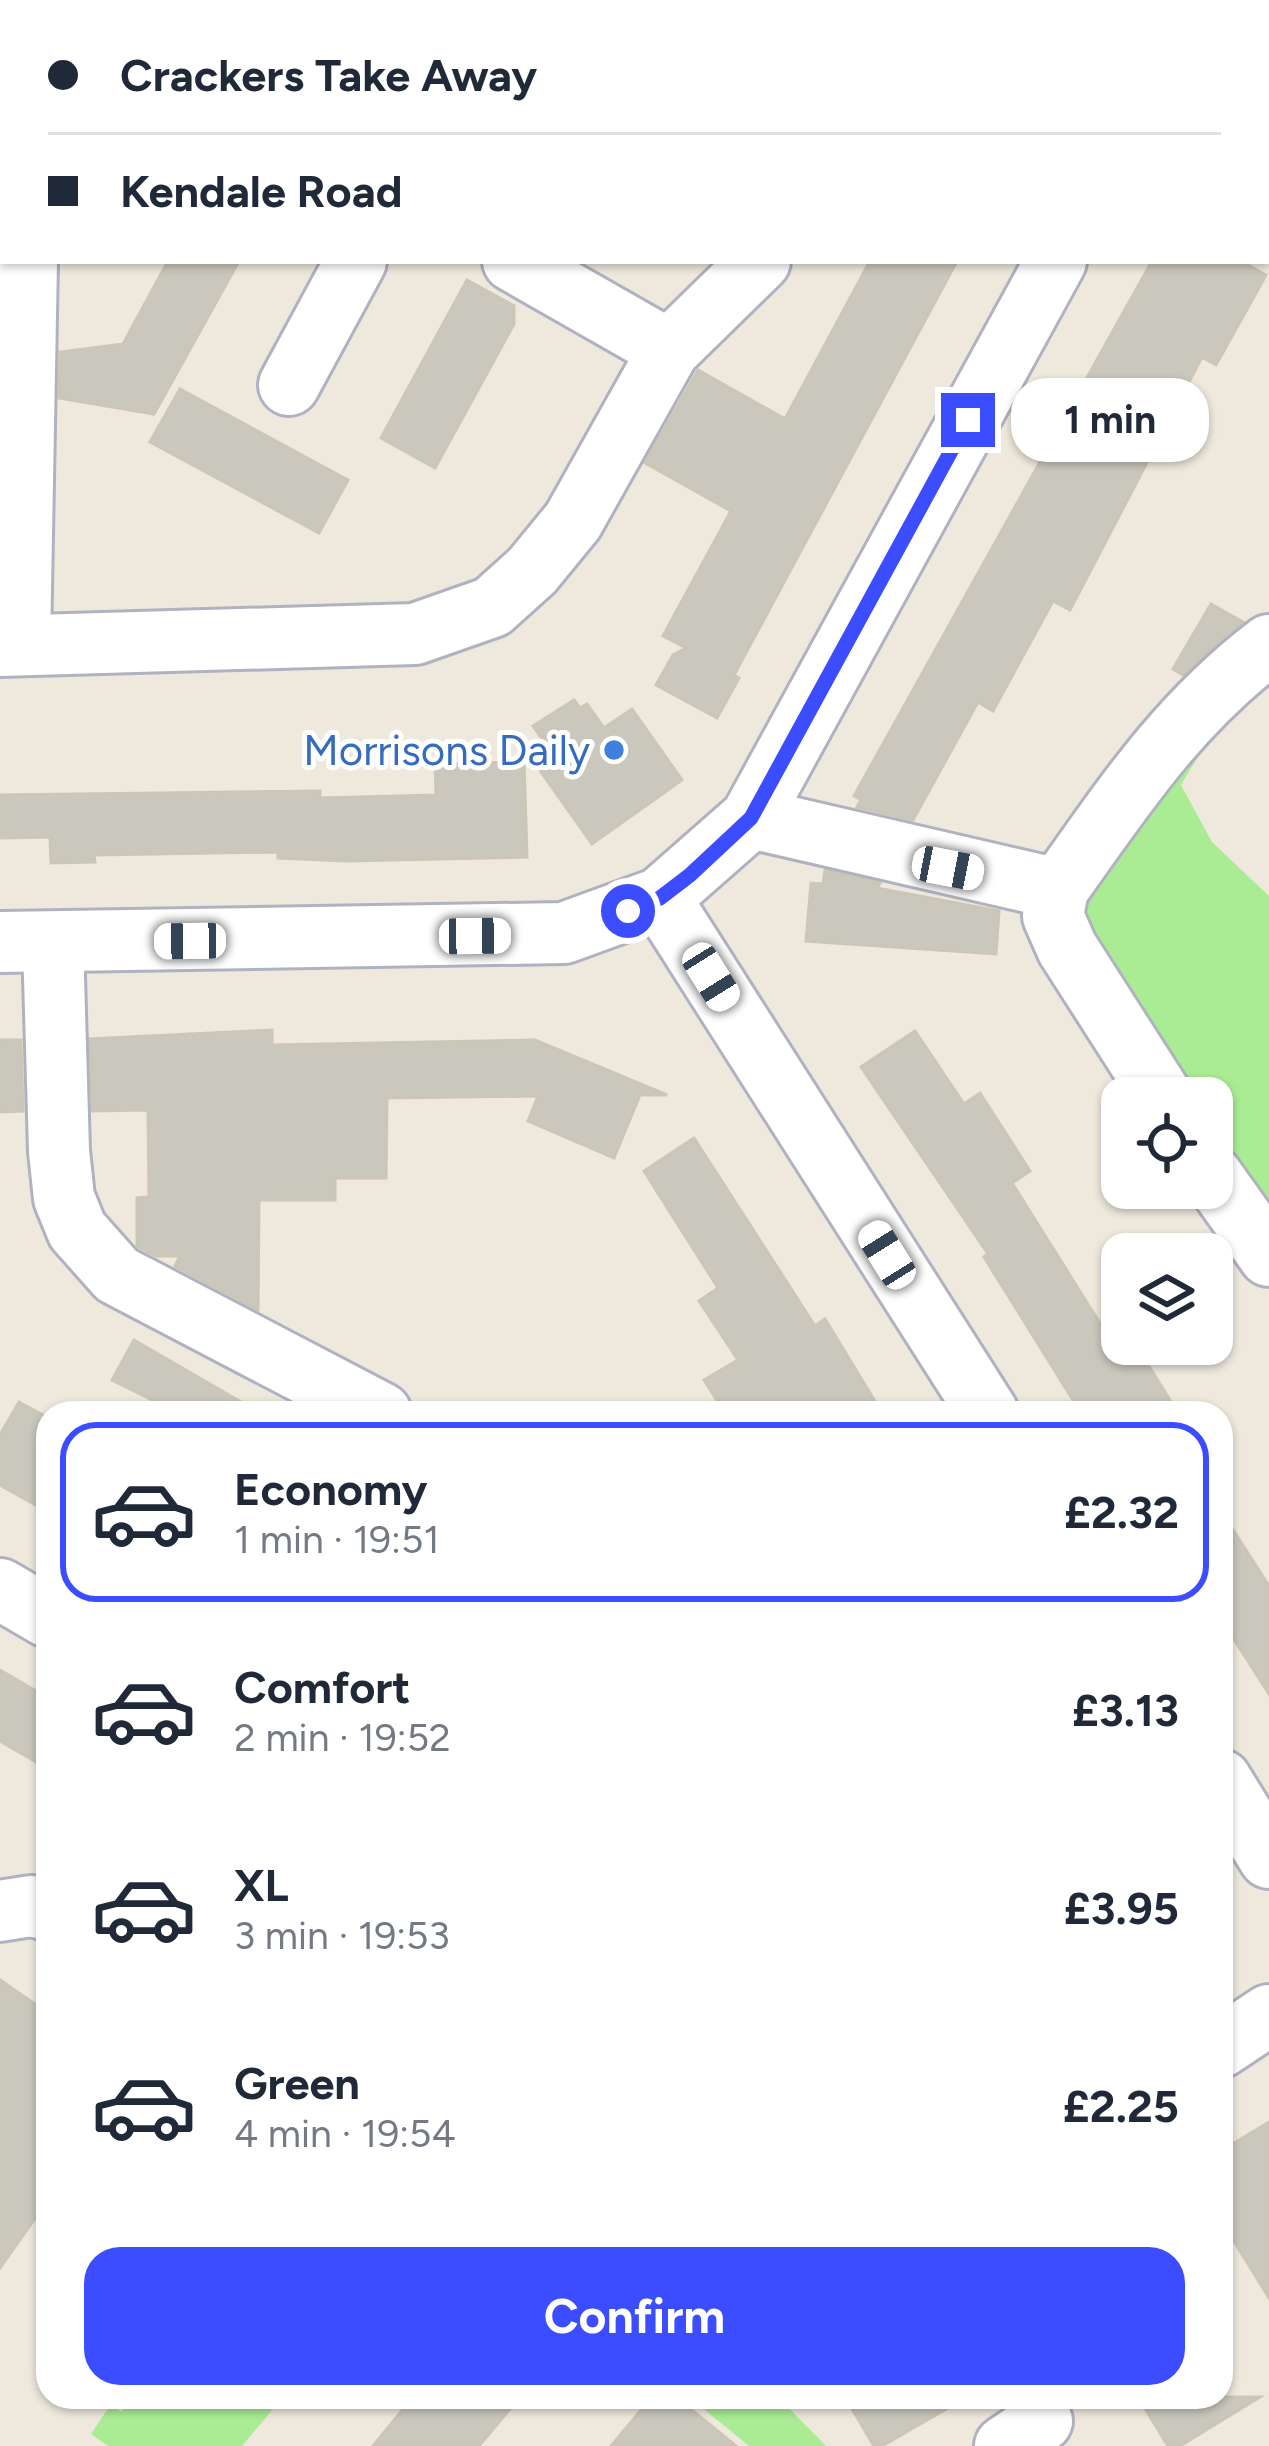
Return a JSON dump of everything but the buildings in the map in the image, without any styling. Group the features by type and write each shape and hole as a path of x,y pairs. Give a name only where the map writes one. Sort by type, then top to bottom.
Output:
{"street":[{"path":"27,264 10,645 415,634 456,624 492,607 573,521 669,350 757,264"},
{"path":"289,385 354,264"},
{"path":"518,264 669,350"},
{"path":"358,1401 117,1275 76,1230 64,1198 26,942 564,933 660,898 751,818 1054,264"},
{"path":"1149,1077 1066,948 1053,916 1058,889 1158,747 1216,686 1269,646"},
{"path":"751,818 1058,889"},
{"path":"660,898 980,1401"},
{"path":"1233,1205 1269,1256"},
{"path":"0,1589 36,1610"},
{"path":"1233,1800 1269,1858"},
{"path":"0,1911 36,1907"},
{"path":"1233,2040 1269,2015"}],"green space":[{"path":"1237,692 1181,785 1212,842 1269,896 1269,1217 1233,1165 1233,1077 1175,1077 1081,911 1088,880"},
{"path":"108,2409 273,2409 242,2446 108,2446 91,2434"},
{"path":"704,2409 790,2409 826,2446 749,2446"}],"place":[{"name":"Morrisons Daily","path":"614,750"}],"route":[{"path":"628,911 660,898 725,846 751,818 968,420"}]}
